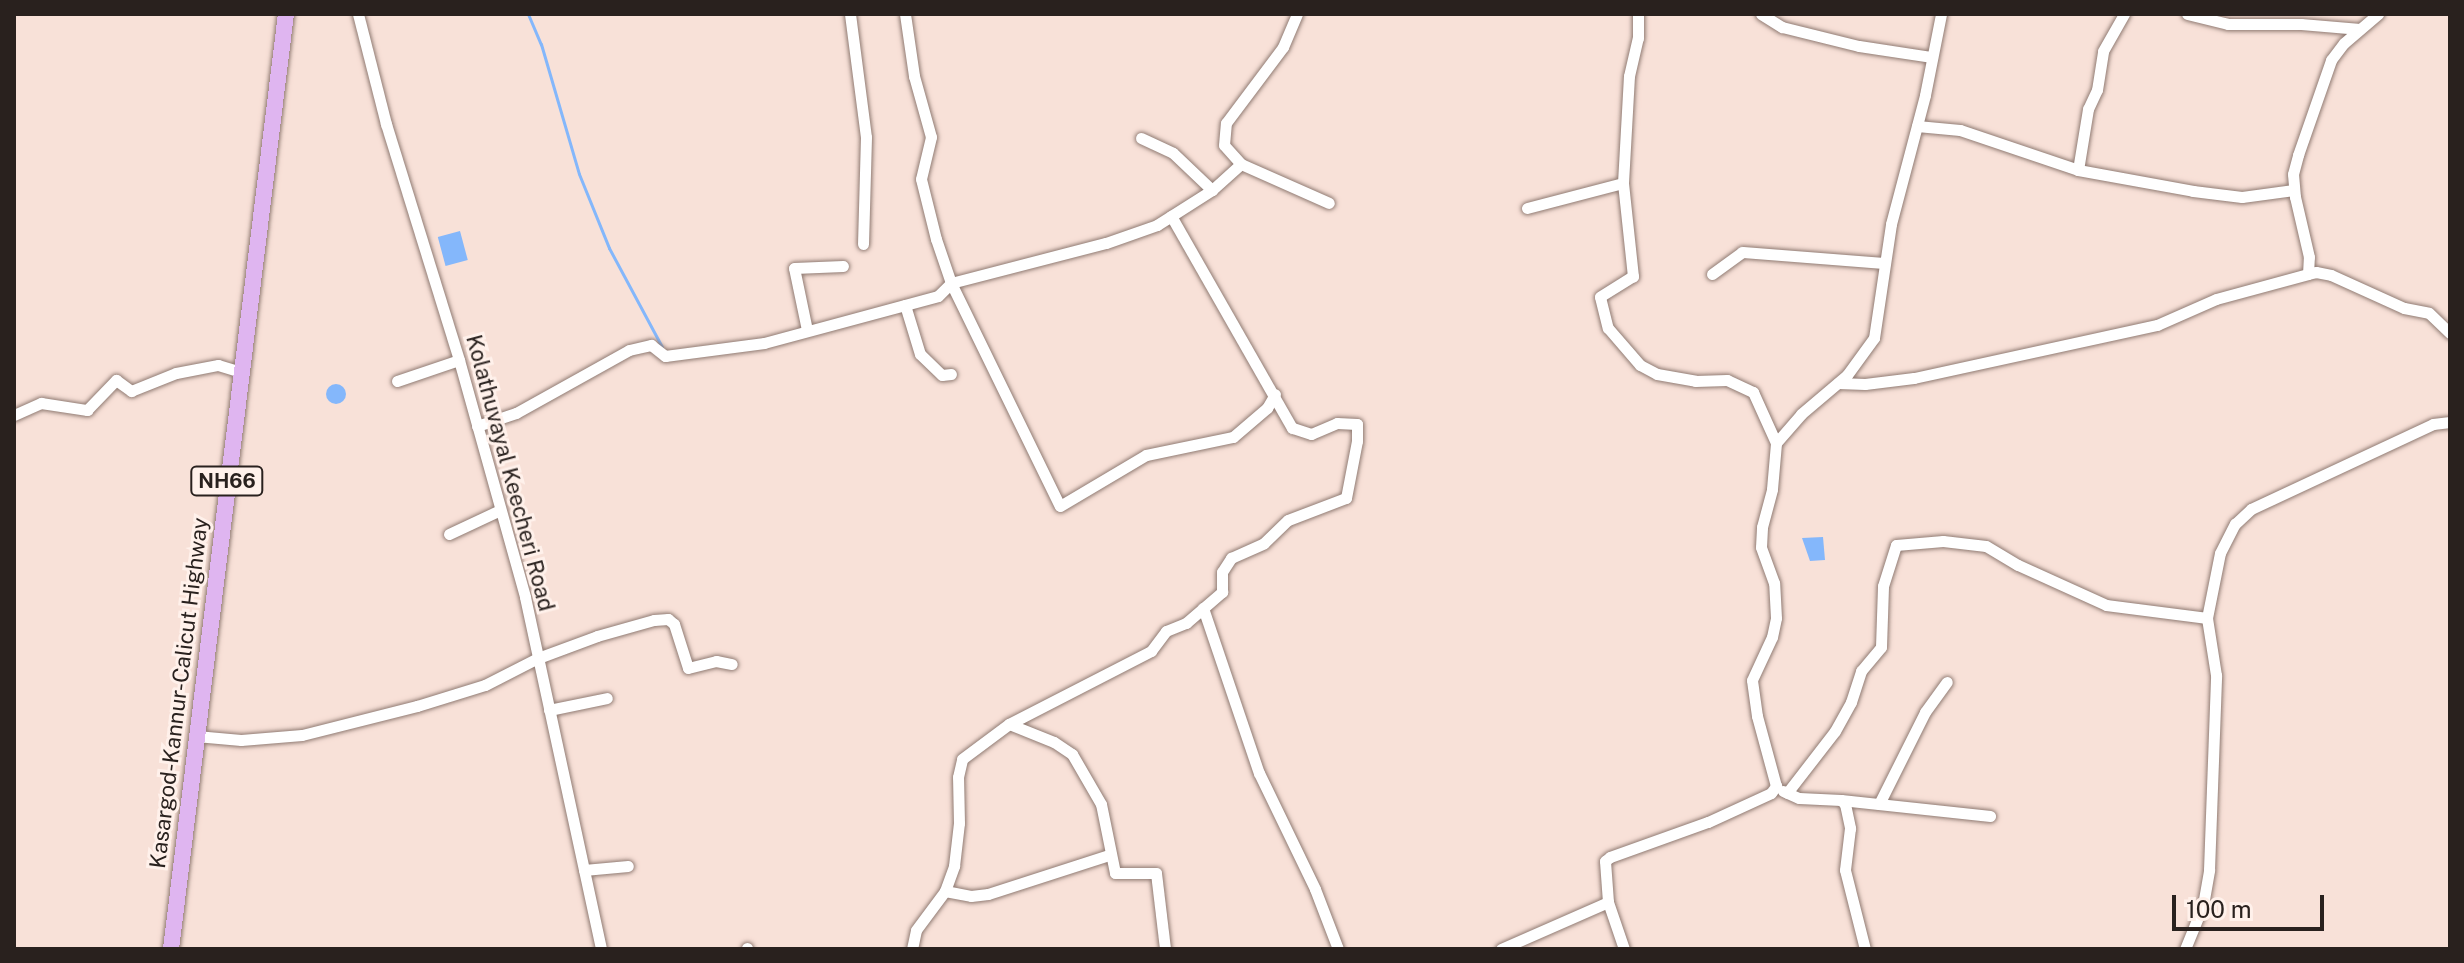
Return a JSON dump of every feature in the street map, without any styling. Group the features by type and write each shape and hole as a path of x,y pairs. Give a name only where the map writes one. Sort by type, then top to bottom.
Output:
{"highway":[{"name":"Kasargod-Kannur-Calicut Highway","path":"171,949 286,14"}],"street":[{"name":"Kolathuvayal Keecheri Road","path":"358,14 386,124 459,360 500,510 538,658 601,949"},
{"path":"850,14 866,137 863,244"},
{"path":"905,14 914,76 931,137 921,179 951,283 1060,506 1146,455 1233,437 1267,408 1275,394"},
{"path":"1297,14 1283,47 1226,123 1224,145 1241,164 1329,203"},
{"path":"1638,14 1638,38 1629,76 1623,183 1633,276 1600,297 1608,328 1640,365 1657,374 1695,381 1727,380 1753,392 1776,443 1772,489 1762,527 1761,547 1774,583 1776,618 1772,637 1752,680 1776,786 1799,798 1990,816"},
{"path":"1761,14 1782,27 1813,35 1859,46 1932,57"},
{"path":"1776,443 1801,414 1838,383 1874,338 1891,224 1917,126 1941,14"},
{"path":"2078,170 2088,109 2097,90 2103,51 2124,14"},
{"path":"2187,14 2228,24 2301,24 2360,29"},
{"path":"2308,274 2309,257 2294,190 2298,155 2331,60 2378,14"},
{"path":"1917,126 1960,130 2078,170 2242,197 2294,190"},
{"path":"1141,138 1173,153 1212,190"},
{"path":"477,426 516,413 629,350 651,345 665,356 672,356 764,343 938,296 951,283 1106,243 1171,216 1212,190 1241,164"},
{"path":"1527,208 1623,183"},
{"path":"912,949 916,930 945,891 954,866 959,766 1009,724 1151,651 1166,631 1186,623 1222,592 1222,572 1231,558 1264,543 1288,520 1346,498 1357,441 1357,424 1337,423 1311,434 1292,428 1171,216"},
{"path":"1712,274 1742,252 1885,263"},
{"path":"807,330 794,268 843,266"},
{"path":"1838,383 1865,384 1914,378 2157,325 2216,299 2316,272 2331,275 2404,308 2429,313 2450,333"},
{"path":"905,305 920,354 942,375 951,374"},
{"path":"397,381 459,360"},
{"path":"14,415 41,403 87,410 116,380 131,391 176,373 218,365 241,372"},
{"path":"2185,949 2203,905 2209,870 2216,675 2207,618 2220,553 2235,524 2251,509 2433,424 2450,422"},
{"path":"449,534 500,510"},
{"path":"1787,793 1835,731 1851,702 1861,671 1881,647 1883,586 1896,545 1943,541 1986,546 2018,565 2106,605 2207,618"},
{"path":"1203,608 1245,739 1315,889 1338,949"},
{"path":"196,736 241,740 302,735 485,685 538,658 597,636 668,619 674,624 688,668 716,661 732,664"},
{"path":"1879,804 1925,712 1947,682"},
{"path":"549,710 607,698"},
{"path":"1009,724 1054,742 1072,754 1101,804 1115,873 1156,873 1165,949"},
{"path":"1624,949 1608,902 1605,861 1708,822 1771,793 1776,786"},
{"path":"1841,800 1850,828 1845,870 1865,949"},
{"path":"945,891 971,896 988,894 1109,855"},
{"path":"584,870 628,866"},
{"path":"1501,949 1608,902"}],"water":[{"path":"460,231 468,260 446,266 438,237"},
{"path":"336,384 343,387 346,394 343,401 336,404 329,401 326,394 329,387"},
{"path":"1823,537 1825,560 1810,561 1802,538"}],"waterway":[{"path":"528,14 541,44 579,174 609,248 662,347"}]}
